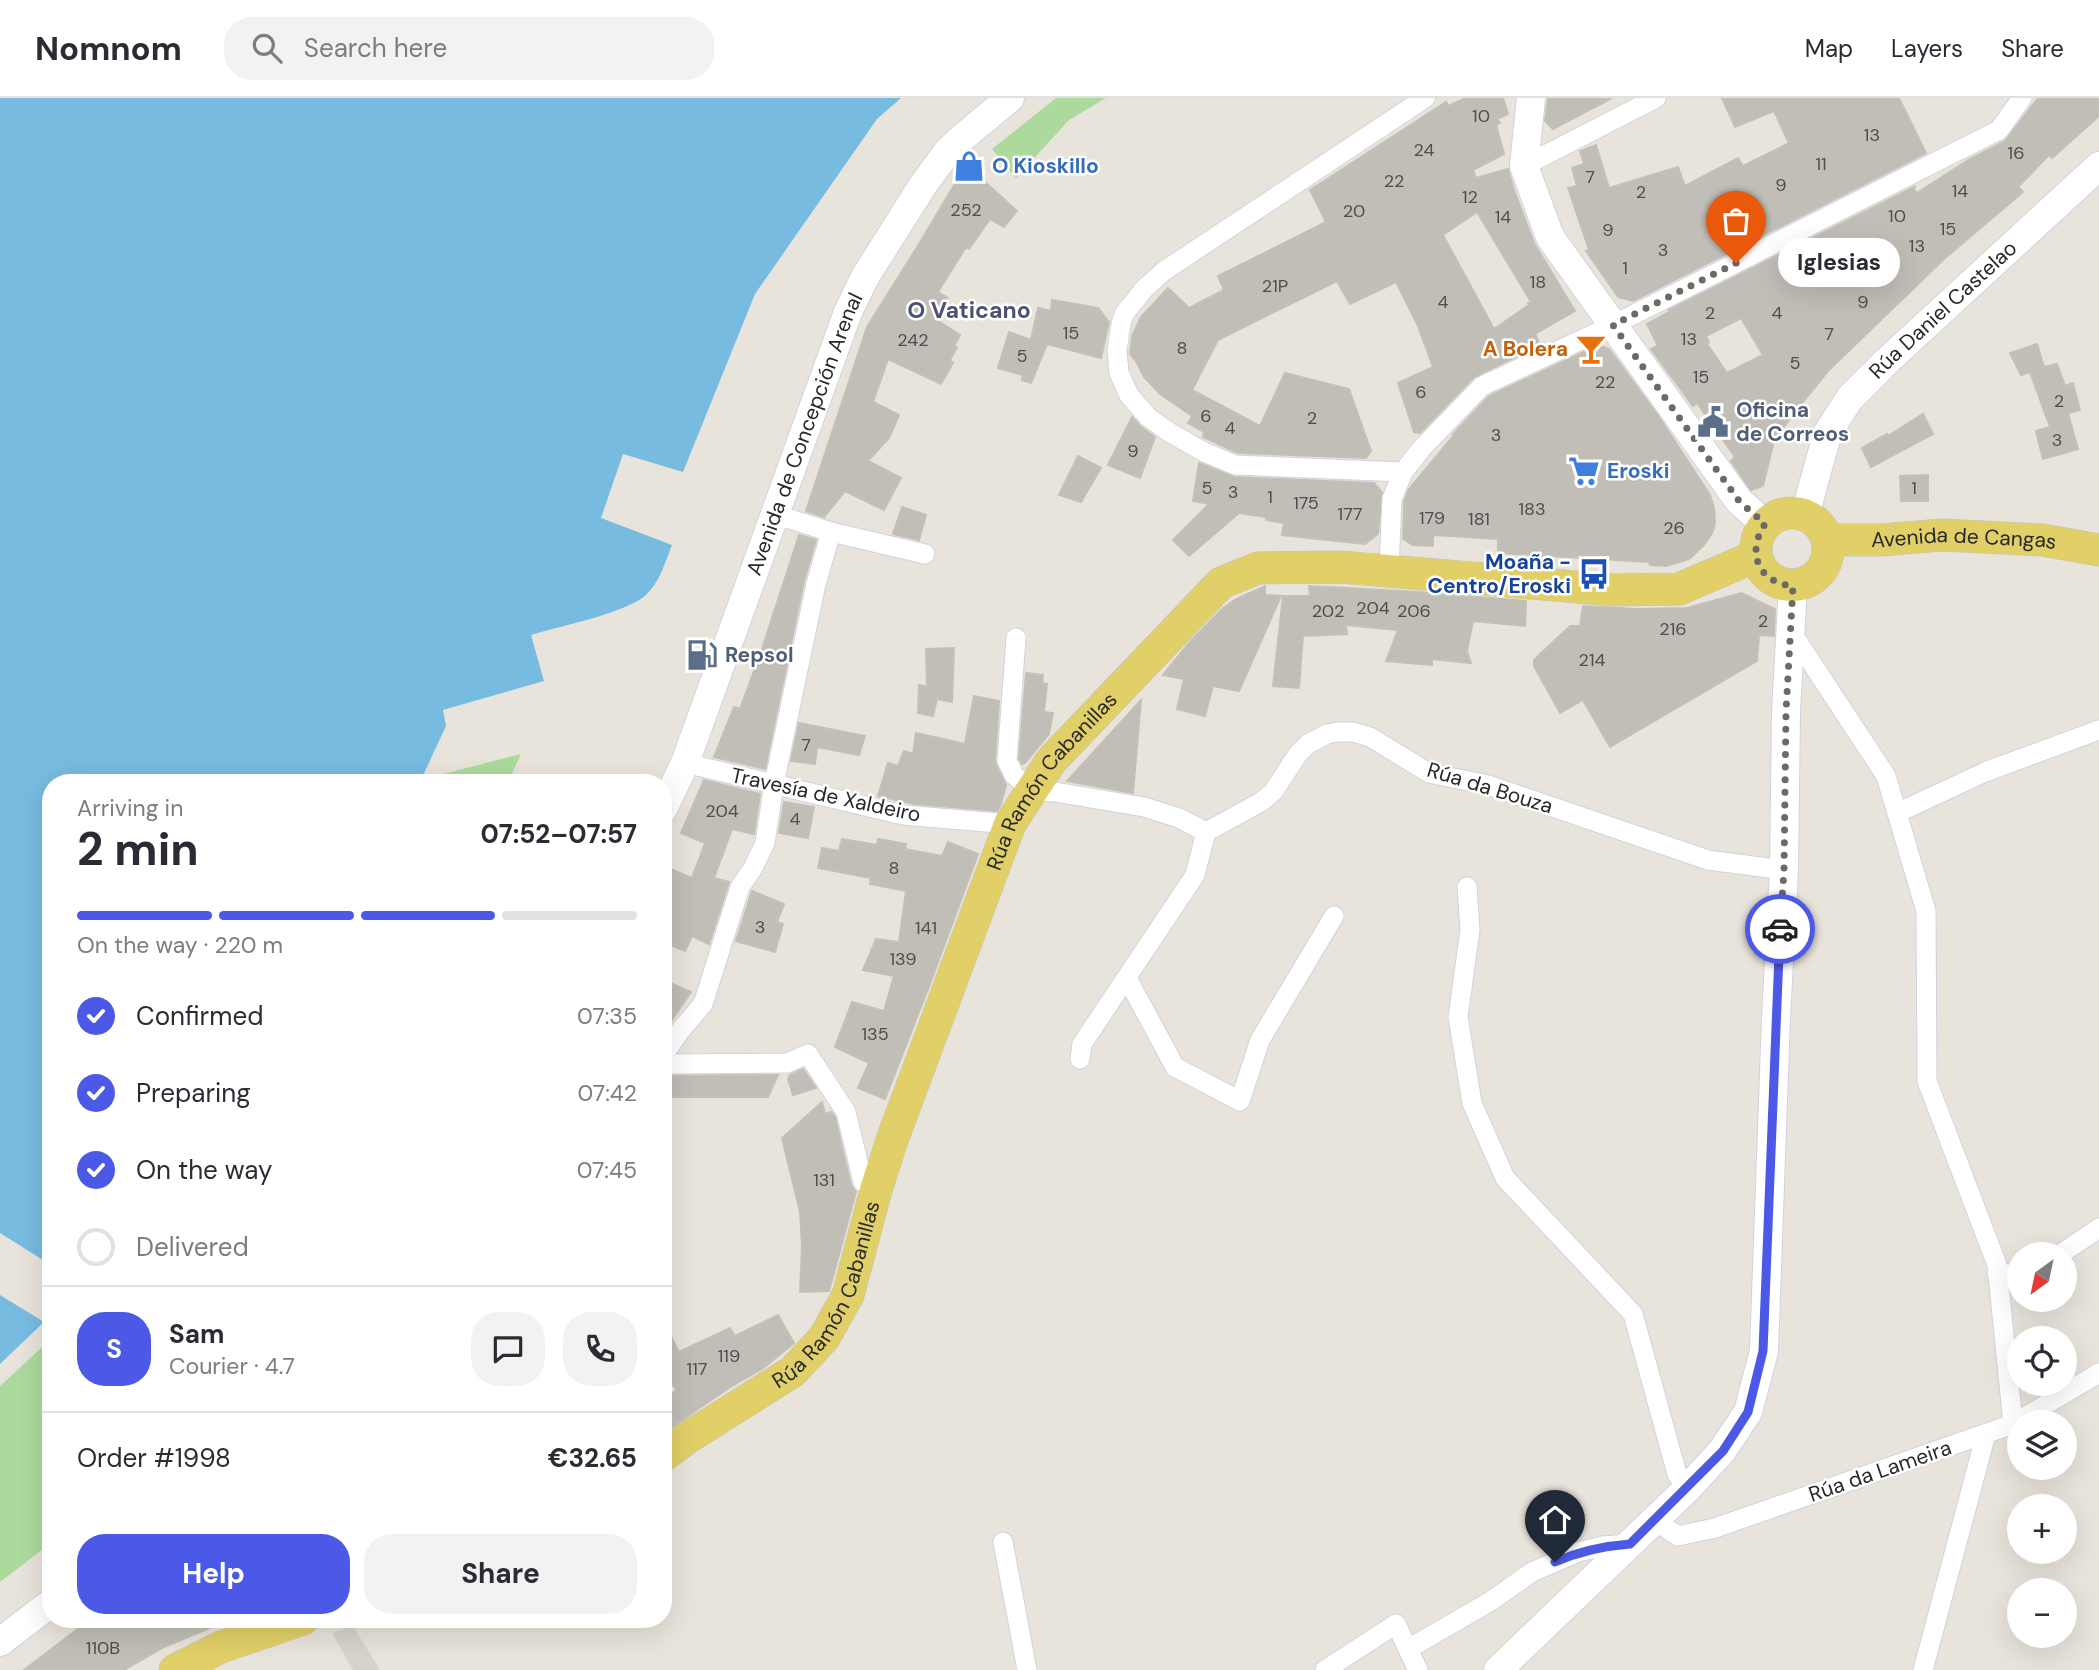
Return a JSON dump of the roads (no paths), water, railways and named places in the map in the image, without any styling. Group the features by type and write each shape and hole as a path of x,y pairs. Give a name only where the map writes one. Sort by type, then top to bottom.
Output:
{"main road":[{"path":"1783,513 1805,514 1823,529 1828,540 1827,561 1821,571 1804,584 1783,585 1773,581 1759,566 1755,545 1758,534 1765,524 1783,513"},
{"name":"Avenida de Cangas","path":"1828,540 1880,540 1942,535 2042,540 2099,551"},
{"name":"Rúa Ramón Cabanillas","path":"672,1449 792,1372 824,1338 848,1295 892,1140 1010,824 1051,761 1221,583 1258,568 1340,567 1613,590 1679,589 1756,556"},
{"path":"175,1670 221,1647 250,1628"}],"street":[{"name":"Avenida de Concepción Arenal","path":"672,790 685,763 849,312 865,277 923,185 948,151 1010,98"},
{"path":"1403,472 1235,465 1193,446 1148,417 1129,395 1119,373 1117,350 1124,314 1144,289 1164,271 1425,98"},
{"path":"1531,98 1524,166 1550,237 1739,501 1765,524"},
{"path":"1524,166 1656,98"},
{"path":"1389,571 1392,499 1403,472 1422,448 1482,386 1613,325 1999,130 2022,98"},
{"name":"Rúa Daniel Castelao","path":"1805,514 1828,432 1850,398 1928,322 2099,166"},
{"path":"774,514 831,532 925,554"},
{"path":"672,1043 703,1004 740,887 765,844 774,784 816,584 831,532"},
{"path":"1498,1670 1723,1451 1748,1412 1763,1351 1784,870 1786,712 1793,586"},
{"path":"1790,630 1886,776 1926,911 1927,1081 1997,1265 2012,1410"},
{"path":"1016,638 1007,761 1014,775 1032,791 1055,792 1144,807 1179,818 1206,832 1195,875 1082,1044 1080,1059"},
{"path":"1897,813 1985,772 2099,730"},
{"name":"Rúa da Bouza","path":"1206,832 1261,802 1273,792 1298,754 1308,744 1327,734 1353,732 1370,737 1429,773 1488,785 1708,860 1784,870"},
{"name":"Travesía de Xaldeiro","path":"685,763 904,815 1010,824"},
{"path":"1467,887 1470,930 1458,1017 1472,1102 1505,1178 1633,1314 1677,1474 1686,1489"},
{"path":"1126,978 1175,1067 1240,1101 1259,1040 1334,916"},
{"path":"672,1064 787,1063 808,1054 846,1112 863,1182 876,1190"},
{"path":"2077,1243 2099,1228"},
{"path":"1997,1273 2007,1274"},
{"name":"Rúa da Lameira","path":"2037,1410 2099,1373"},
{"name":"Rúa da Lameira","path":"1654,1520 1678,1536 1714,1528 2007,1426"},
{"path":"1923,1670 1986,1434"},
{"path":"1003,1542 1027,1670"},
{"path":"1408,1649 1491,1601 1532,1572 1578,1552 1630,1544"},
{"path":"0,1642 42,1610"},
{"path":"1325,1670 1396,1623 1418,1670"}],"water":[{"path":"0,98 901,98 877,119 755,294 683,472 623,454 601,518 672,545 656,583 639,600 593,618 531,635 544,681 443,710 446,726 424,774 42,774 42,1259 0,1233"},
{"path":"0,1295 42,1321 42,1324 0,1364"}],"place":[{"name":"O Kioskillo","path":"969,166"},
{"name":"Iglesias","path":"1736,263"},
{"name":"A Bolera","path":"1591,349"},
{"name":"Oficina de Correos","path":"1713,422"},
{"name":"Eroski","path":"1584,471"},
{"name":"Moaña - Centro/Eroski","path":"1594,574"},
{"name":"Repsol","path":"702,655"}],"district":[{"name":"O Vaticano","path":"969,310"}]}
